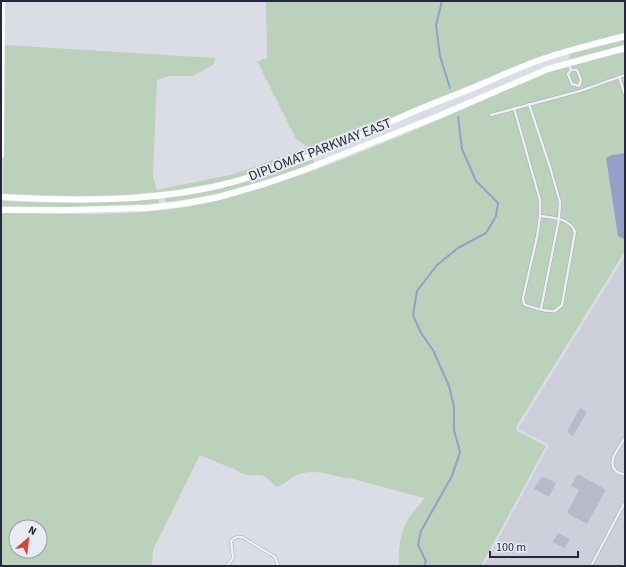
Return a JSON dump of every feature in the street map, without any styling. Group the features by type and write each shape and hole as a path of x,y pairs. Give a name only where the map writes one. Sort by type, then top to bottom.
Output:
{"main road":[{"path":"1,155 2,1"},
{"name":"DIPLOMAT PARKWAY EAST","path":"1,197 73,199 127,198 192,192 224,185 318,153 536,61 625,36"},
{"name":"DIPLOMAT PARKWAY EAST","path":"1,210 69,210 162,206 219,197 267,183 322,163 441,115 531,76 568,63 625,48"},
{"path":"565,52 568,63"},
{"path":"318,153 322,163"},
{"path":"161,195 162,206"}],"lane":[{"path":"568,63 571,70"},
{"path":"571,70 568,74 572,84 579,86"},
{"path":"571,70 577,70 581,80 579,86 580,91"},
{"path":"491,115 580,91 625,75"},
{"path":"619,77 625,95"},
{"path":"529,104 560,202 560,219 541,309"},
{"path":"514,108 540,200 540,216 537,237 523,298 524,304 528,307 554,311 562,305 575,232 569,223 560,219 540,216"},
{"path":"625,438 613,459 613,466 616,472 625,475"},
{"path":"591,566 625,502"},
{"path":"227,566 233,558 231,540 238,536 275,557 278,566"}],"shaded area":[{"path":"625,256 625,566 484,566 549,445 518,429"}],"green space":[{"path":"266,1 625,1 625,33 535,58 323,148 250,174 224,181 177,190 127,195 73,196 3,194 5,45 216,58 213,65 193,76 169,76 157,80 153,176 157,190 234,174 308,147 296,139 257,61 267,59"},
{"path":"625,40 625,45 570,59 569,54"},
{"path":"625,52 625,153 612,155 621,239 625,239 625,251 516,427 517,431 546,446 481,566 399,566 399,547 406,523 424,498 349,478 320,472 307,472 295,476 277,487 264,476 247,475 200,455 153,550 152,566 1,566 2,213 112,214 167,210 220,200 307,173 419,128 510,87 568,66"},
{"path":"313,159 314,163 241,187 184,200 165,202 165,198 184,196 221,188"},
{"path":"158,199 159,203 147,204 70,207 3,206 3,201 81,203"}],"water":[{"path":"625,153 625,240 618,236 606,158 612,155"}],"building":[{"path":"580,408 587,412 573,436 567,432"},
{"path":"578,474 606,490 587,524 567,513 579,490 571,486"},
{"path":"542,476 556,483 549,497 534,489"},
{"path":"558,533 570,539 565,548 553,542"}],"waterway":[{"path":"442,1 436,25 440,56 450,88"},
{"path":"424,566 426,561 418,545 421,531 452,476 460,452 454,430 454,407 449,386 433,350 421,333 413,315 417,291 437,265 458,248 486,233 496,216 498,203 476,181 462,149 458,117"}]}
